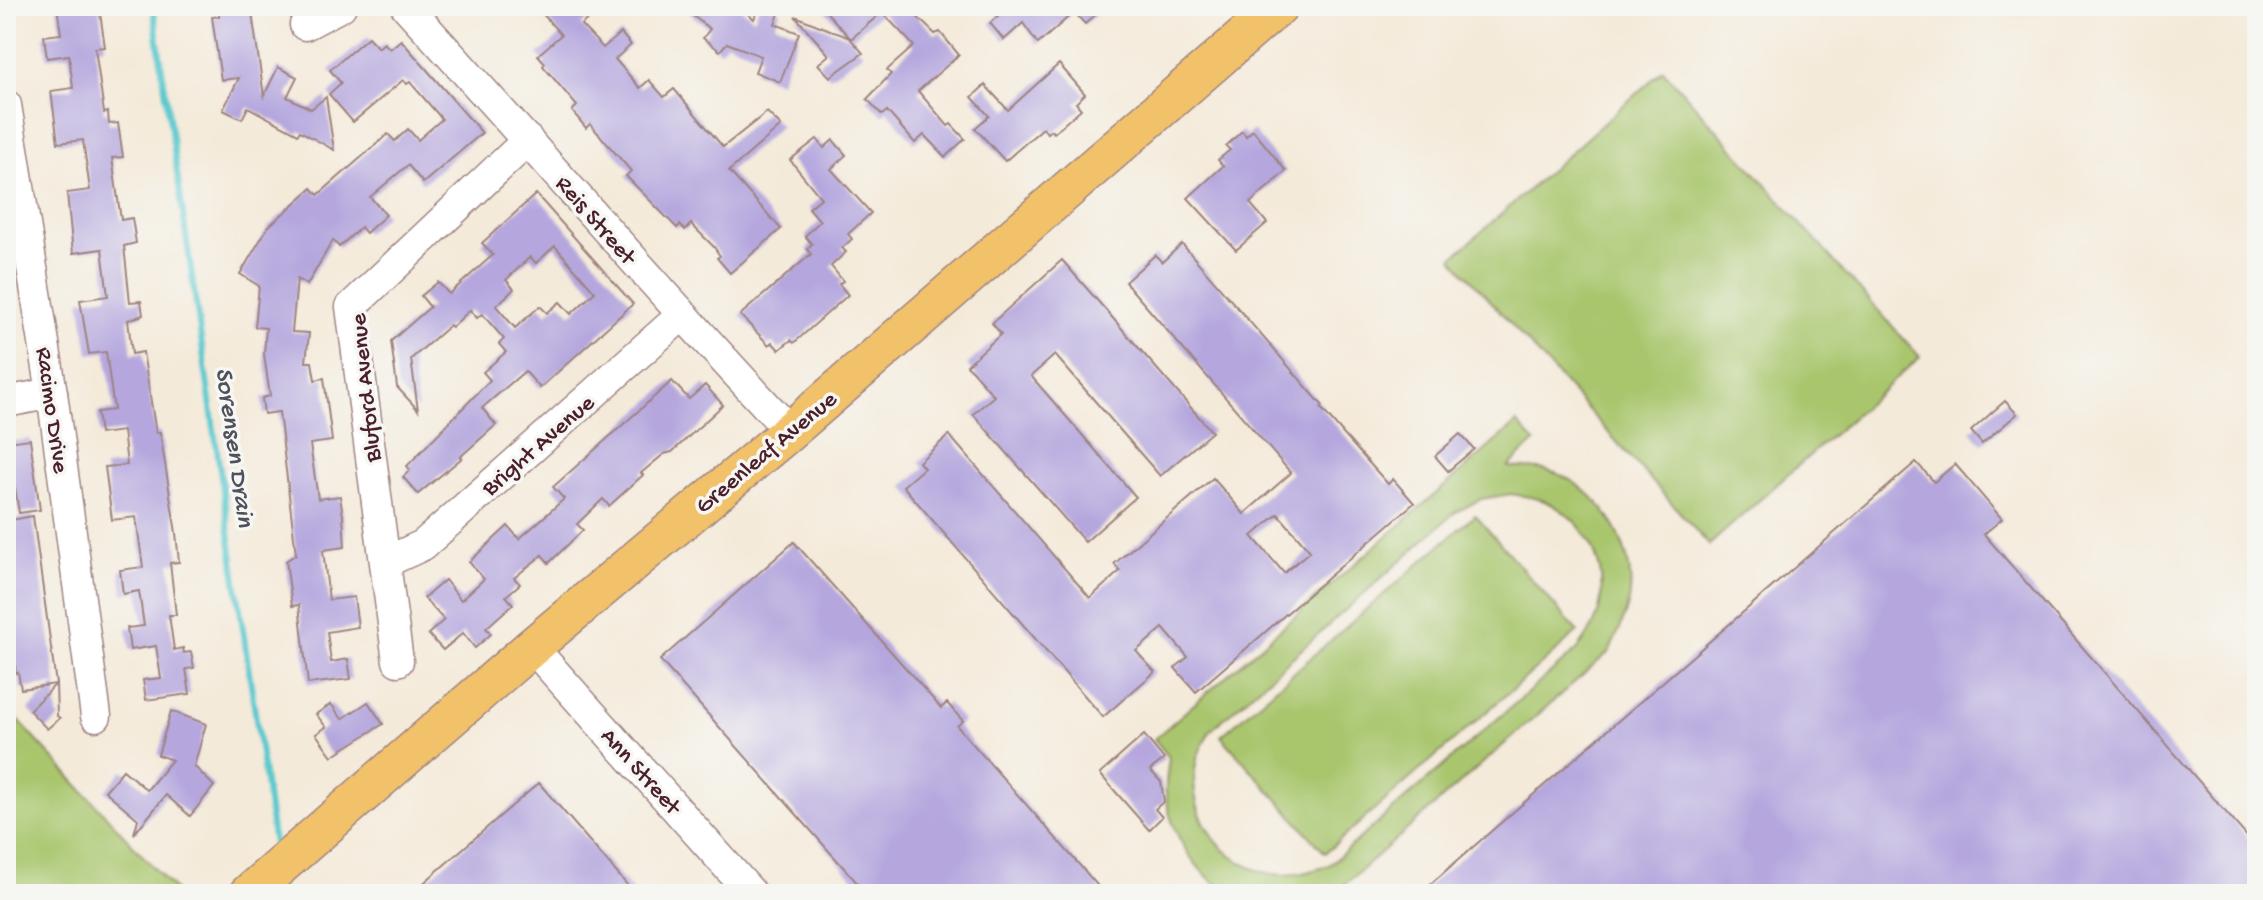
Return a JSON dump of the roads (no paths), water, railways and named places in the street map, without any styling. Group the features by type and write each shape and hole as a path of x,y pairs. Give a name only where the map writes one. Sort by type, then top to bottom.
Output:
{"main road":[{"name":"Greenleaf Avenue","path":"250,892 532,647 790,431 1279,6"}],"street":[{"path":"305,25 341,6"},
{"name":"Reis Street","path":"406,6 681,316 790,431"},
{"name":"Racimo Drive","path":"6,105 52,393 96,716"},
{"name":"Bluford Avenue","path":"398,661 351,307 528,140"},
{"name":"Bright Avenue","path":"386,562 423,545 681,316"},
{"path":"6,402 52,393"},
{"name":"Ann Street","path":"532,647 752,894"}],"waterway":[{"name":"Sorensen Drain","path":"153,6 275,851"}]}
